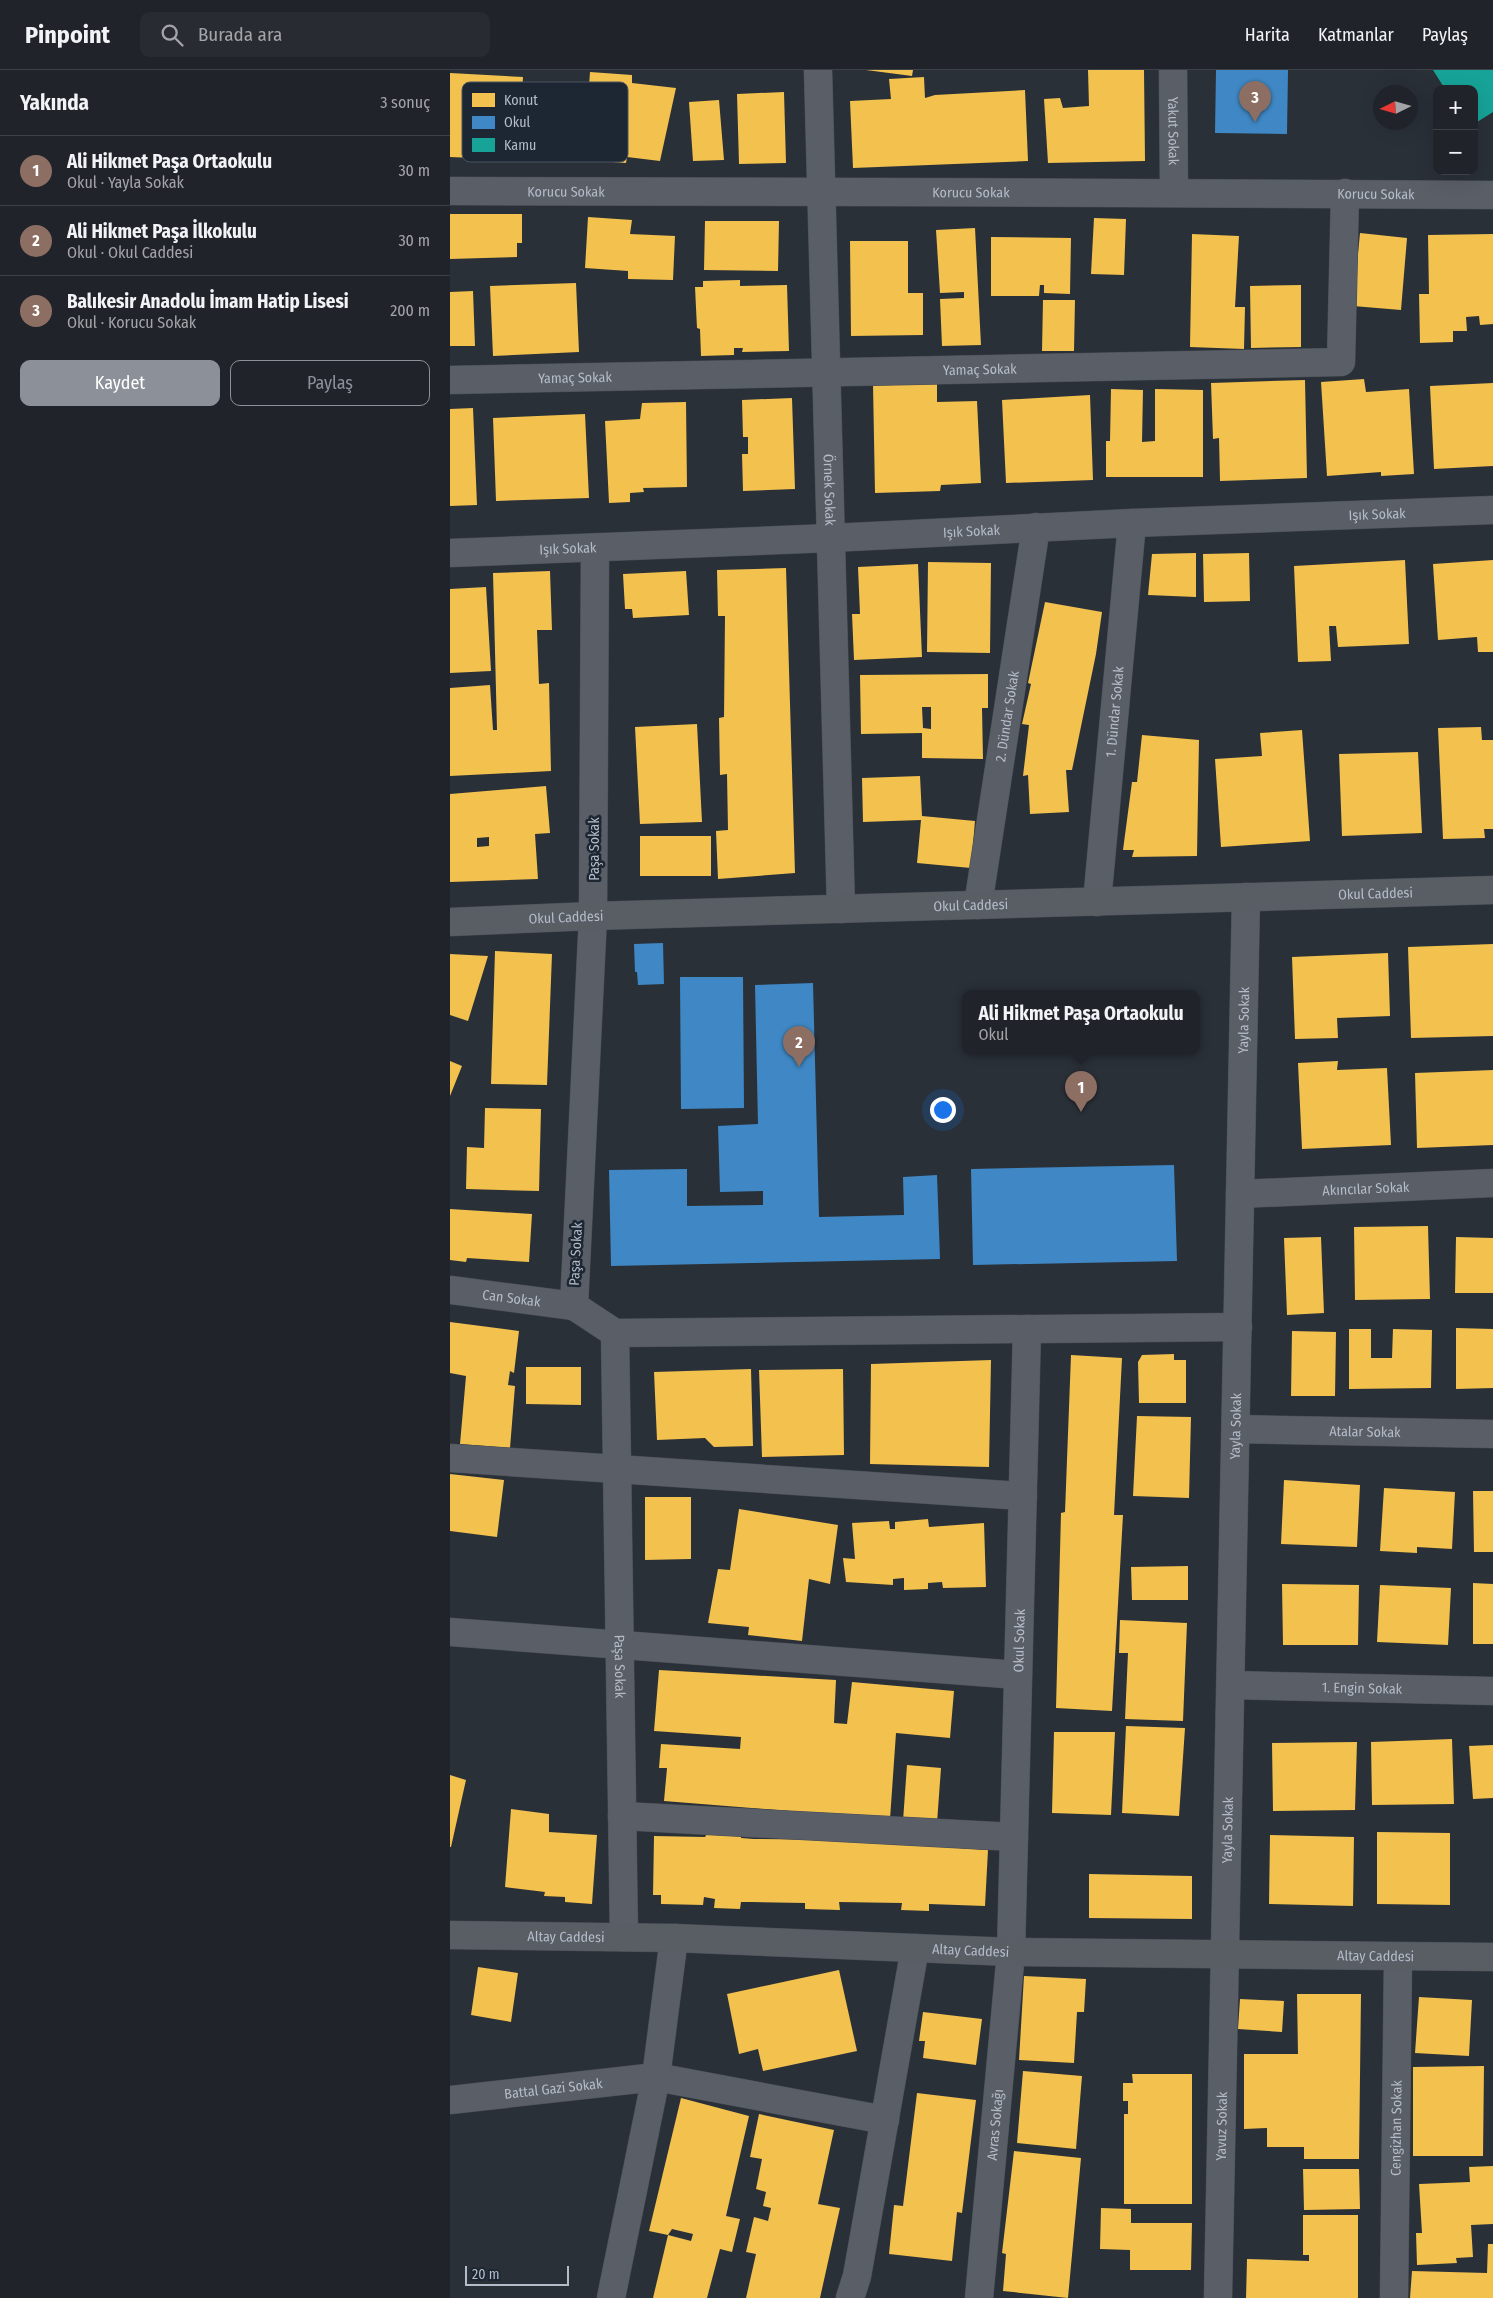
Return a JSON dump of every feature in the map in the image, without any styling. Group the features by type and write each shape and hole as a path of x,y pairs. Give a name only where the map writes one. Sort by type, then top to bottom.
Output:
{"main road":[{"name":"Okul Caddesi","path":"450,922 593,916 1493,890"},
{"name":"Altay Caddesi","path":"450,1935 674,1938 1011,1952 1493,1957"}],"street":[{"name":"Örnek Sokak","path":"818,70 841,909"},
{"name":"Yakut Sokak","path":"1174,70 1174,192"},
{"name":"Korucu Sokak","path":"450,191 1174,192 1493,195"},
{"name":"Yamaç Sokak","path":"450,380 1341,362 1345,193"},
{"name":"Işık Sokak","path":"450,554 831,538 1036,527 1493,510"},
{"name":"1. Dündar Sokak","path":"1097,902 1132,523"},
{"name":"2. Dündar Sokak","path":"978,905 1036,527"},
{"name":"Paşa Sokak","path":"596,548 593,916 574,1306 615,1332 624,1937"},
{"name":"Yayla Sokak","path":"1226,1954 1246,897"},
{"name":"Akıncılar Sokak","path":"1240,1194 1493,1183"},
{"name":"Can Sokak","path":"450,1290 574,1306"},
{"path":"615,1332 1238,1327"},
{"name":"Okul Sokak","path":"1011,1952 1027,1329"},
{"name":"Atalar Sokak","path":"1236,1428 1493,1434"},
{"path":"450,1458 1023,1496"},
{"path":"450,1632 1018,1675"},
{"name":"1. Engin Sokak","path":"1231,1685 1493,1691"},
{"path":"622,1816 1014,1837"},
{"path":"611,2298 656,2077 674,1938"},
{"path":"850,2298 857,2276 915,1948"},
{"name":"Avras Sokağı","path":"979,2298 1011,1952"},
{"name":"Yavuz Sokak","path":"1218,2298 1226,1954"},
{"name":"Cengizhan Sokak","path":"1394,2298 1398,1957"},
{"name":"Battal Gazi Sokak","path":"450,2100 656,2077 885,2120"}],"building: Konut":[{"path":"866,70 913,70 912,76"},
{"path":"1088,70 1144,70 1145,161 1048,163 1044,99 1060,98 1063,108 1089,106"},
{"path":"590,72 632,75 632,83 676,88 660,161 628,157 628,82 589,82"},
{"path":"450,73 523,77 523,82 462,82 462,158 450,157"},
{"path":"924,77 925,98 935,95 1025,90 1028,161 853,168 850,101 891,99 889,79"},
{"path":"784,92 786,163 739,164 737,94"},
{"path":"719,100 724,160 693,161 689,102"},
{"path":"450,214 522,214 522,243 517,243 517,257 450,259"},
{"path":"588,217 632,220 630,234 675,236 673,280 628,279 628,271 585,268"},
{"path":"1094,218 1126,219 1124,275 1091,274"},
{"path":"705,221 779,221 778,271 704,270"},
{"path":"975,228 981,345 942,346 940,299 964,298 964,292 940,293 936,230"},
{"path":"1360,233 1407,238 1401,310 1353,306"},
{"path":"1192,234 1239,236 1235,307 1245,307 1244,349 1190,347"},
{"path":"1493,234 1493,324 1480,325 1479,316 1466,317 1467,331 1453,331 1453,342 1420,343 1419,294 1429,294 1428,235"},
{"path":"991,237 1071,238 1070,294 1044,293 1044,285 1040,285 1039,296 991,296"},
{"path":"850,241 908,241 908,293 923,293 923,335 851,336"},
{"path":"740,280 740,286 787,285 789,351 742,352 743,348 734,348 734,355 701,356 700,329 697,328 695,287 703,287 703,281"},
{"path":"576,283 579,352 493,356 490,286"},
{"path":"1301,285 1301,347 1251,348 1250,286"},
{"path":"473,291 475,346 450,346 450,292"},
{"path":"1043,300 1075,300 1074,351 1042,351"},
{"path":"1364,379 1366,392 1409,389 1414,474 1381,476 1381,472 1327,476 1321,382"},
{"path":"1305,380 1307,478 1220,481 1219,438 1213,439 1211,383"},
{"path":"937,383 937,402 977,401 981,483 941,485 940,491 875,493 873,384"},
{"path":"1493,383 1493,466 1434,469 1430,386"},
{"path":"1111,389 1143,390 1142,442 1155,441 1155,389 1203,390 1203,477 1106,477 1106,441 1110,441"},
{"path":"1090,395 1093,480 1006,483 1002,400"},
{"path":"792,398 795,489 743,491 742,454 748,454 748,437 743,437 742,400"},
{"path":"686,402 687,487 643,488 644,492 630,493 630,502 609,503 605,421 640,419 642,403"},
{"path":"473,408 477,505 450,506 450,409"},
{"path":"585,414 589,498 496,501 493,418"},
{"path":"1196,553 1196,597 1148,595 1152,554"},
{"path":"1249,553 1250,601 1204,602 1203,554"},
{"path":"1405,560 1409,644 1338,647 1336,626 1329,626 1331,661 1298,662 1294,566"},
{"path":"1493,560 1493,652 1478,652 1477,637 1438,640 1433,564"},
{"path":"928,562 991,563 990,653 927,652"},
{"path":"918,564 922,657 854,660 852,614 860,614 858,567"},
{"path":"786,568 795,873 718,879 716,831 728,830 727,774 720,775 719,718 724,717 725,616 718,616 717,570"},
{"path":"550,571 552,630 537,630 539,684 549,683 551,771 450,776 450,688 490,685 493,730 497,730 493,573"},
{"path":"686,571 689,615 633,618 632,609 625,609 623,574"},
{"path":"486,587 491,671 450,673 450,589"},
{"path":"1045,602 1102,612 1096,654 1072,770 1066,770 1069,812 1030,814 1028,775 1023,776 1029,725 1022,724 1031,684 1028,683"},
{"path":"988,674 988,708 982,708 983,759 922,758 922,733 861,734 860,675","holes":["922,707 931,707 931,729 923,728"]},
{"path":"697,724 702,822 640,824 635,727"},
{"path":"1481,727 1482,740 1493,740 1493,829 1484,829 1485,838 1443,839 1438,728"},
{"path":"1302,730 1310,841 1221,847 1215,759 1262,756 1260,733"},
{"path":"1142,735 1199,740 1197,856 1132,857 1134,850 1123,850 1132,782 1137,782"},
{"path":"1418,752 1422,833 1342,836 1339,754"},
{"path":"920,776 922,816 975,821 971,868 917,863 921,820 863,822 862,778"},
{"path":"546,786 550,833 535,834 538,879 450,882 450,794","holes":["489,837 489,846 477,847 477,838"]},
{"path":"640,836 711,836 711,876 640,876"},
{"path":"1493,944 1493,1036 1411,1038 1408,947"},
{"path":"495,951 552,954 547,1085 491,1084"},
{"path":"1388,953 1390,1016 1337,1018 1338,1038 1295,1039 1292,957"},
{"path":"450,954 488,956 468,1021 450,1015"},
{"path":"450,1061 462,1066 450,1096"},
{"path":"1338,1061 1337,1070 1387,1068 1391,1145 1302,1149 1298,1063"},
{"path":"1493,1070 1493,1145 1417,1148 1415,1073"},
{"path":"485,1108 541,1109 539,1191 466,1189 467,1147 484,1148"},
{"path":"450,1209 532,1214 529,1262 467,1258 466,1262 450,1260"},
{"path":"1428,1226 1430,1299 1355,1300 1354,1227"},
{"path":"1321,1237 1324,1313 1287,1315 1284,1238"},
{"path":"1456,1237 1493,1238 1493,1293 1455,1293"},
{"path":"450,1322 519,1331 514,1373 510,1371 508,1385 515,1386 510,1448 460,1444 466,1376 450,1373"},
{"path":"1456,1328 1493,1329 1493,1388 1456,1389"},
{"path":"1349,1329 1371,1329 1371,1358 1392,1358 1393,1329 1432,1330 1431,1388 1349,1389"},
{"path":"1292,1331 1336,1332 1335,1396 1291,1396"},
{"path":"1174,1354 1174,1360 1186,1360 1186,1403 1139,1403 1138,1362 1142,1355"},
{"path":"1071,1355 1122,1358 1114,1515 1123,1515 1112,1711 1056,1708 1061,1513 1065,1512"},
{"path":"991,1360 989,1467 870,1464 871,1364"},
{"path":"526,1367 581,1367 581,1405 526,1404"},
{"path":"751,1369 753,1446 714,1447 705,1438 657,1440 654,1372"},
{"path":"843,1369 844,1455 762,1457 759,1370"},
{"path":"1137,1416 1191,1417 1189,1498 1133,1496"},
{"path":"450,1474 504,1480 497,1537 450,1531"},
{"path":"1284,1480 1360,1485 1357,1547 1281,1544"},
{"path":"1384,1488 1455,1492 1452,1549 1417,1547 1417,1553 1380,1551"},
{"path":"1473,1491 1493,1491 1493,1552 1474,1552"},
{"path":"645,1497 691,1497 691,1559 645,1560"},
{"path":"739,1509 838,1525 830,1584 809,1579 802,1641 748,1635 749,1627 708,1623 718,1569 730,1570"},
{"path":"928,1519 929,1527 984,1523 986,1587 943,1588 942,1582 928,1583 928,1589 904,1590 904,1578 893,1579 893,1585 846,1582 843,1558 855,1559 852,1523 889,1521 890,1529 895,1529 895,1522"},
{"path":"1188,1566 1188,1600 1132,1600 1131,1567"},
{"path":"1473,1583 1493,1584 1493,1644 1473,1644"},
{"path":"1282,1584 1359,1585 1358,1645 1283,1645"},
{"path":"1380,1585 1451,1588 1448,1645 1377,1642"},
{"path":"1120,1620 1187,1623 1183,1721 1125,1719 1128,1653 1119,1653"},
{"path":"659,1670 836,1680 834,1723 847,1724 852,1682 954,1691 950,1738 896,1733 890,1819 664,1801 667,1768 659,1768 661,1744 740,1749 741,1737 654,1731"},
{"path":"1126,1726 1185,1728 1179,1816 1122,1813"},
{"path":"1054,1732 1115,1732 1111,1815 1052,1813"},
{"path":"1452,1739 1454,1804 1372,1805 1371,1742"},
{"path":"1357,1742 1355,1810 1273,1811 1272,1743"},
{"path":"1493,1745 1493,1798 1473,1799 1469,1746"},
{"path":"907,1765 941,1768 937,1823 903,1821"},
{"path":"450,1775 466,1780 451,1847 450,1847"},
{"path":"511,1809 549,1814 549,1832 597,1835 592,1904 565,1902 565,1897 544,1896 545,1892 505,1887"},
{"path":"709,1830 741,1831 741,1838 754,1839 840,1840 988,1850 985,1906 929,1904 929,1911 901,1910 902,1903 839,1902 840,1910 805,1909 805,1903 741,1902 740,1909 714,1908 715,1899 704,1897 703,1905 661,1904 661,1895 653,1895 654,1836 705,1837"},
{"path":"1377,1832 1450,1833 1450,1905 1377,1904"},
{"path":"1270,1835 1354,1837 1353,1906 1269,1904"},
{"path":"1089,1874 1192,1876 1192,1919 1089,1918"},
{"path":"478,1967 518,1973 511,2022 471,2015"},
{"path":"839,1970 857,2051 763,2071 758,2049 739,2054 727,1994"},
{"path":"1024,1976 1086,1979 1084,2012 1077,2012 1074,2063 1019,2060"},
{"path":"1297,1994 1361,1994 1359,2159 1304,2159 1304,2147 1267,2147 1267,2128 1244,2129 1244,2054 1298,2054"},
{"path":"1419,1997 1472,2000 1469,2056 1415,2053"},
{"path":"1240,1999 1284,2001 1282,2032 1238,2029"},
{"path":"923,2012 982,2019 976,2065 923,2058 925,2041 919,2041"},
{"path":"1484,2066 1483,2156 1413,2156 1413,2067"},
{"path":"1023,2071 1082,2076 1076,2149 1017,2143"},
{"path":"1132,2074 1192,2074 1192,2204 1124,2204 1124,2114 1128,2114 1128,2101 1123,2101 1123,2083 1133,2083"},
{"path":"917,2093 976,2100 962,2213 957,2212 952,2261 889,2254 894,2205 903,2206"},
{"path":"681,2098 749,2116 726,2216 740,2219 732,2252 720,2249 707,2298 653,2298 668,2235 649,2231","holes":["672,2229 693,2234 691,2241 668,2235"]},
{"path":"759,2114 834,2130 818,2204 840,2208 820,2298 746,2298 756,2254 746,2252 754,2217 768,2221 771,2208 763,2206 766,2192 756,2189 762,2159 750,2157"},
{"path":"1014,2151 1081,2158 1068,2298 1003,2291 1006,2254 1002,2253"},
{"path":"1493,2166 1493,2224 1471,2225 1473,2257 1456,2258 1457,2263 1417,2265 1416,2233 1422,2233 1419,2184 1470,2182 1469,2167"},
{"path":"1303,2169 1359,2169 1360,2209 1304,2210"},
{"path":"1101,2208 1131,2209 1131,2223 1192,2223 1191,2270 1130,2270 1130,2250 1100,2249"},
{"path":"1303,2215 1358,2215 1358,2298 1246,2298 1247,2259 1309,2261 1309,2255 1303,2255"},
{"path":"1488,2244 1493,2244 1493,2298 1410,2298 1412,2271 1487,2273"}],"building: Okul":[{"path":"1216,70 1288,70 1287,134 1215,133"},
{"path":"663,943 664,984 638,985 637,972 635,972 634,944"},
{"path":"680,977 743,977 744,1108 681,1109"},
{"path":"813,983 819,1217 904,1215 903,1177 937,1175 940,1259 611,1266 609,1170 687,1169 687,1206 763,1205 763,1191 720,1192 718,1126 758,1124 755,985"},
{"path":"1174,1165 1177,1261 973,1265 971,1169"}],"building: Kamu":[{"path":"1433,70 1493,70 1493,112 1478,121 1478,85 1442,85"}],"place":[{"name":"Balıkesir Anadolu İmam Hatip Lisesi","path":"1255,122"},
{"name":"Ali Hikmet Paşa İlkokulu","path":"799,1067"},
{"name":"Ali Hikmet Paşa Ortaokulu","path":"1081,1112"}]}
